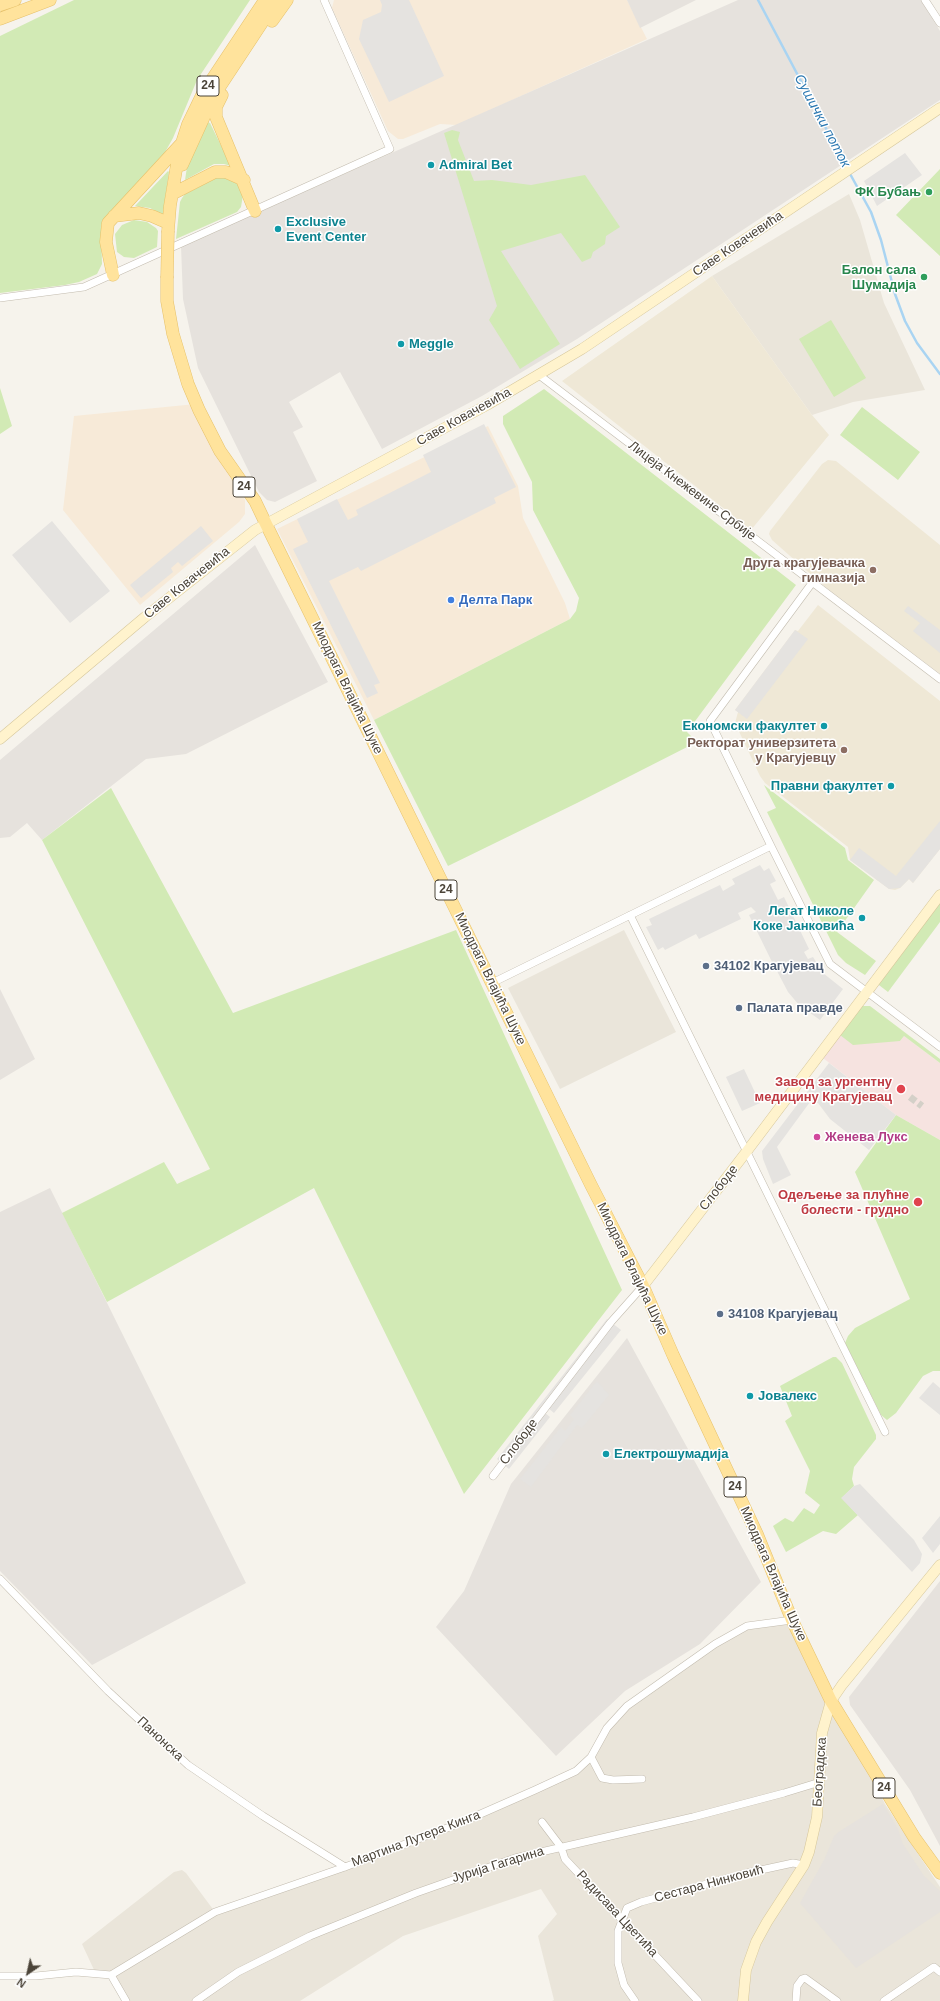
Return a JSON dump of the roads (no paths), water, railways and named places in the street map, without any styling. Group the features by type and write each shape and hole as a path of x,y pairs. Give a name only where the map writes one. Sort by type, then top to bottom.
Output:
{"main road":[{"path":"0,5 14,0"},
{"name":"Миодрага Влајића Шуке","path":"265,0 196,106 181,143 168,227 167,278 172,334 188,384 220,451 254,501 266,524 643,1286 673,1355 757,1534 792,1620 831,1701"},
{"name":"Миодрага Влајића Шуке","path":"173,189 213,97 277,0"},
{"path":"247,45 262,34 287,0"},
{"path":"0,19 47,1"},
{"path":"239,57 236,68 217,105 216,114 244,180 255,211"},
{"path":"113,275 105,234 108,223 181,143"},
{"path":"173,189 215,172 226,172 244,180"},
{"path":"114,216 128,212 139,213 152,216 168,227"},
{"name":"24","path":"831,1701 845,1721 906,1824 940,1873"}],"street":[{"path":"0,298 74,290 113,275 390,149 324,0"},
{"path":"926,0 940,23"},
{"name":"Саве Ковачевића","path":"0,739 235,545 266,524 351,480 539,375 595,341 748,236 862,162 940,108"},
{"name":"Лицеја Кнежевине Србије","path":"539,375 940,679"},
{"path":"812,583 710,721 828,961 836,969 940,1047"},
{"path":"492,983 771,846"},
{"name":"Слободе","path":"493,1476 611,1322 643,1286 747,1151 940,895"},
{"path":"630,915 884,1432"},
{"name":"Београдска","path":"742,2001 744,1980 752,1951 767,1922 804,1865 814,1834 820,1782 822,1733 831,1701 940,1565"},
{"name":"Панонска","path":"0,1579 108,1690 188,1765 263,1816 345,1867"},
{"name":"Мартина Лутера Кинга","path":"111,1974 215,1912 345,1867 460,1823 576,1771 591,1757 606,1728 627,1706 709,1648 747,1626 792,1620"},
{"path":"591,1757 602,1778 613,1780 642,1779"},
{"name":"Јурија Гагарина","path":"196,2001 238,1972 310,1936 416,1893 515,1858 693,1817 820,1782"},
{"name":"Радисава Цветића","path":"542,1822 561,1847 565,1859 698,2001"},
{"name":"Сестара Нинковић","path":"622,1919 627,1908 641,1902 747,1873 792,1863 804,1865"},
{"path":"622,1919 618,1931 618,1963 624,1985 635,2001"},
{"path":"884,2001 934,1967 940,1972"},
{"path":"0,1976 36,1976 76,1972 111,1974 126,2001"},
{"path":"796,2001 798,1986 802,1979 805,1978 836,2001"}],"waterway":[{"name":"Сушички поток","path":"758,0 847,168"},
{"name":"Сушички поток","path":"849,172 871,212 881,240 895,294 905,321 917,343 940,374"}],"tunnel":[{"path":"910,1097 922,1106"}],"place":[{"name":"Admiral Bet","path":"431,165"},
{"name":"ФК Бубањ","path":"929,192"},
{"name":"Exclusive Event Center","path":"278,229"},
{"name":"Балон сала Шумадија","path":"924,277"},
{"name":"Meggle","path":"401,344"},
{"name":"Друга крагујевачка гимназија","path":"873,570"},
{"name":"Делта Парк","path":"451,600"},
{"name":"Економски факултет","path":"824,726"},
{"name":"Ректорат универзитета у Крагујевцу","path":"844,750"},
{"name":"Правни факултет","path":"891,786"},
{"name":"Легат Николе Коке Јанковића","path":"862,918"},
{"name":"34102 Крагујевац","path":"706,966"},
{"name":"Палата правде","path":"739,1008"},
{"name":"Завод за ургентну медицину Крагујевац","path":"901,1089"},
{"name":"Женева Лукс","path":"817,1137"},
{"name":"Одељење за плућне болести - грудно","path":"918,1202"},
{"name":"34108 Крагујевац","path":"720,1314"},
{"name":"Јовалекс","path":"750,1396"},
{"name":"Електрошумадија","path":"606,1454"}]}
